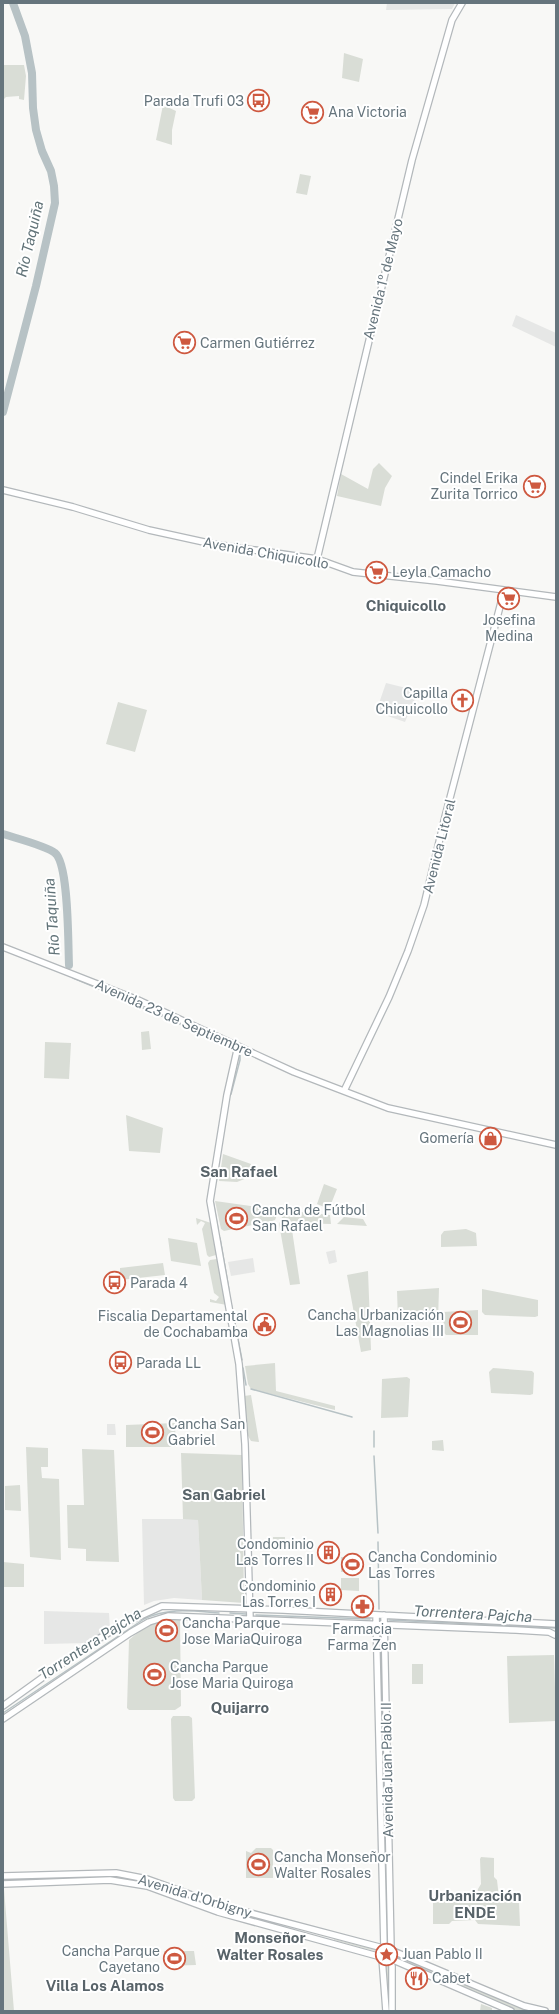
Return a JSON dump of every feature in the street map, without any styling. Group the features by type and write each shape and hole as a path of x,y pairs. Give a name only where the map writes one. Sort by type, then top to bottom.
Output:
{"main road":[{"name":"Avenida 1º de Mayo","path":"317,559 412,160 452,20 462,3"},
{"name":"Avenida Chiquicollo","path":"3,490 177,536 213,544 317,559 353,572 437,580 504,591 556,597"},
{"name":"Avenida Litoral","path":"344,1091 389,997 408,951 424,905 445,817 504,591"},
{"name":"Avenida 23 de Septiembre","path":"3,947 138,1000 294,1072 394,1109 556,1145"},
{"path":"238,1046 227,1095 210,1201 239,1364 245,1444 250,1619"},
{"path":"3,1706 85,1648 125,1623 152,1609 173,1605 556,1624"},
{"name":"Avenida Juan Pablo II","path":"376,1615 384,1948"},
{"name":"Avenida Juan Pablo II","path":"384,1615 383,1626 392,1949"},
{"path":"3,1719 130,1633 160,1617 250,1619 505,1631 516,1634 556,1635"},
{"name":"Avenida d'Orbigny","path":"3,1876 116,1873 153,1881 220,1905 384,1948"},
{"name":"Avenida d'Orbigny","path":"3,1884 110,1880 147,1886 218,1912 382,1957"},
{"path":"386,2011 382,1957 380,1952 384,1948 392,1949 524,2006 545,2011"},
{"path":"390,1959 394,1956 392,1949"},
{"path":"382,1957 390,1959 511,2011"},
{"path":"390,1959 392,1973 392,2011"},
{"path":"392,1973 398,1969 408,1968"}],"shaded area":[{"path":"387,3 455,3 452,9 386,10"},
{"path":"344,53 363,59 359,82 342,78"},
{"path":"3,65 24,65 26,76 24,100 19,99 19,96 6,97 3,100"},
{"path":"163,105 176,111 172,130 172,145 156,140"},
{"path":"300,174 311,176 307,195 296,193"},
{"path":"516,315 556,333 556,347 512,326"},
{"path":"379,463 392,476 385,488 381,506 337,496 341,474 368,489 373,469"},
{"path":"386,683 414,690 417,694 405,722 376,712"},
{"path":"118,702 147,710 135,752 106,744"},
{"path":"149,1031 151,1049 142,1050 141,1032"},
{"path":"45,1042 71,1043 69,1079 44,1078"},
{"path":"126,1115 163,1128 160,1153 129,1151"},
{"path":"223,1154 251,1164 247,1178 237,1182 219,1181"},
{"path":"324,1184 337,1189 329,1209 317,1204"},
{"path":"215,1201 279,1210 275,1220 224,1231 221,1229"},
{"path":"285,1210 330,1215 331,1224 291,1223 300,1284 290,1285 279,1224"},
{"path":"344,1217 363,1219 367,1226 337,1224"},
{"path":"196,1218 211,1223 217,1253 216,1255 209,1257 207,1255 202,1229 205,1223 201,1221 197,1225"},
{"path":"466,1229 476,1233 477,1246 441,1247 441,1235 444,1231"},
{"path":"168,1238 197,1243 201,1266 171,1261"},
{"path":"335,1250 337,1262 329,1264 326,1252"},
{"path":"253,1258 255,1272 231,1276 228,1262"},
{"path":"217,1259 219,1261 227,1305 210,1302 210,1299 216,1301 219,1297 214,1293 208,1263 210,1260"},
{"path":"163,1263 165,1275 120,1280 120,1268"},
{"path":"368,1271 371,1350 361,1352 347,1275"},
{"path":"439,1288 438,1321 398,1320 397,1291"},
{"path":"482,1289 538,1300 538,1316 485,1315 482,1312"},
{"name":"Cancha Urbanización Las Magnolias III","path":"478,1310 478,1335 446,1335 444,1333 443,1312"},
{"path":"275,1363 276,1391 335,1406 335,1410 251,1389 248,1384 245,1366"},
{"path":"493,1368 532,1371 534,1373 533,1394 491,1393 489,1372"},
{"path":"407,1377 410,1379 408,1417 381,1418 382,1379"},
{"path":"251,1395 259,1442 251,1441 247,1434 244,1396"},
{"path":"175,1423 176,1447 126,1447 126,1425"},
{"path":"107,1424 115,1424 116,1435 107,1435"},
{"path":"443,1440 444,1451 432,1450 432,1441"},
{"path":"26,1447 48,1448 48,1467 41,1467 42,1478 59,1479 61,1560 30,1557"},
{"path":"82,1449 114,1450 119,1562 86,1561 86,1549 68,1548 67,1505 84,1505"},
{"path":"181,1453 242,1455 244,1603 202,1600 198,1520 183,1519"},
{"path":"20,1485 21,1511 5,1510 5,1486"},
{"path":"142,1519 198,1519 202,1600 174,1598 154,1601 144,1605"},
{"path":"273,1537 285,1537 285,1549 273,1550"},
{"path":"341,1557 357,1557 358,1572 341,1572"},
{"path":"3,1562 24,1564 24,1587 3,1587"},
{"path":"341,1578 359,1578 359,1591 341,1590"},
{"path":"44,1611 109,1613 110,1629 88,1643 44,1644"},
{"name":"Cancha Parque Jose Maria Quiroga","path":"176,1619 180,1620 181,1706 175,1710 129,1710 127,1708 129,1640 140,1631 151,1625"},
{"path":"378,1630 381,1630 385,1804 382,1804"},
{"path":"554,1655 556,1721 509,1723 507,1656"},
{"path":"412,1664 423,1664 423,1684 412,1684"},
{"path":"173,1716 189,1716 192,1718 195,1798 192,1801 175,1801 173,1798 171,1719"},
{"path":"382,1816 385,1816 388,1943 385,1943"},
{"name":"Cancha Monseñor Walter Rosales","path":"256,1848 271,1848 273,1850 273,1878 246,1878 246,1851 251,1853"},
{"path":"481,1857 494,1858 494,1877 497,1880 499,1898 519,1901 520,1926 478,1924 475,1920 452,1921 449,1924 433,1924 433,1902 454,1901 455,1897 477,1896 478,1889 481,1884"},
{"path":"3,1888 4,1889 14,2011 3,2011"},
{"path":"334,1940 375,1949 375,1951"},
{"path":"164,1951 194,1951 196,1965 165,1966"},
{"path":"397,1955 497,1998 534,2011 518,2011 478,1995 406,1961 397,1960"},
{"path":"385,1964 391,1965 391,2011 388,2011"},
{"path":"481,2004 492,2008 492,2011 480,2011"}],"waterway":[{"name":"Río Taquiña","path":"3,412 36,286 55,203 51,171 42,151 36,130 33,108 32,73 25,36 13,3"},
{"name":"Río Taquiña","path":"3,834 51,850 60,860 67,905 69,965"},
{"path":"73,978 133,1003"},
{"path":"141,1007 232,1047"},
{"path":"231,1094 240,1060 240,1053"},
{"path":"213,1201 218,1229"},
{"path":"220,1238 229,1290"},
{"path":"230,1298 242,1360"},
{"path":"243,1368 246,1385"},
{"path":"251,1389 352,1417"},
{"path":"374,1431 374,1447"},
{"path":"374,1456 378,1533"},
{"path":"378,1542 379,1609"},
{"name":"Torrentera Pajcha","path":"3,1713 144,1619 153,1615 171,1611 219,1613"},
{"name":"Torrentera Pajcha","path":"230,1613 246,1614"},
{"name":"Torrentera Pajcha","path":"256,1615 370,1619"},
{"name":"Torrentera Pajcha","path":"389,1620 556,1628"}],"place":[{"name":"Parada Trufi 03","path":"259,101"},
{"name":"Ana Victoria","path":"313,112"},
{"name":"Carmen Gutiérrez","path":"185,343"},
{"name":"Cindel Erika Zurita Torrico","path":"534,486"},
{"name":"Leyla Camacho","path":"376,572"},
{"name":"Josefina Medina","path":"509,598"},
{"name":"Capilla Chiquicollo","path":"463,701"},
{"name":"Gomería","path":"490,1138"},
{"name":"Cancha de Fútbol San Rafael","path":"237,1218"},
{"name":"Parada 4","path":"114,1283"},
{"name":"Cancha Urbanización Las Magnolias III","path":"460,1323"},
{"name":"Fiscalia Departamental de Cochabamba","path":"264,1324"},
{"name":"Parada LL","path":"120,1363"},
{"name":"Cancha San Gabriel","path":"153,1432"},
{"name":"Condominio Las Torres II","path":"329,1552"},
{"name":"Cancha Condominio Las Torres","path":"353,1565"},
{"name":"Condominio Las Torres I","path":"331,1594"},
{"name":"Farmacia Farma Zen","path":"362,1607"},
{"name":"Cancha Parque Jose MariaQuiroga","path":"167,1631"},
{"name":"Cancha Parque Jose Maria Quiroga","path":"155,1675"},
{"name":"Cancha Monseñor Walter Rosales","path":"258,1865"},
{"name":"Juan Pablo II","path":"387,1954"},
{"name":"Cancha Parque Cayetano","path":"175,1959"},
{"name":"Cabet","path":"416,1978"}],"district":[{"name":"Chiquicollo","path":"406,606"},
{"name":"San Rafael","path":"239,1172"},
{"name":"San Gabriel","path":"224,1495"},
{"name":"Quijarro","path":"240,1708"},
{"name":"Urbanización ENDE","path":"475,1904"},
{"name":"Monseñor Walter Rosales","path":"270,1946"},
{"name":"Villa Los Alamos","path":"105,1986"}]}
